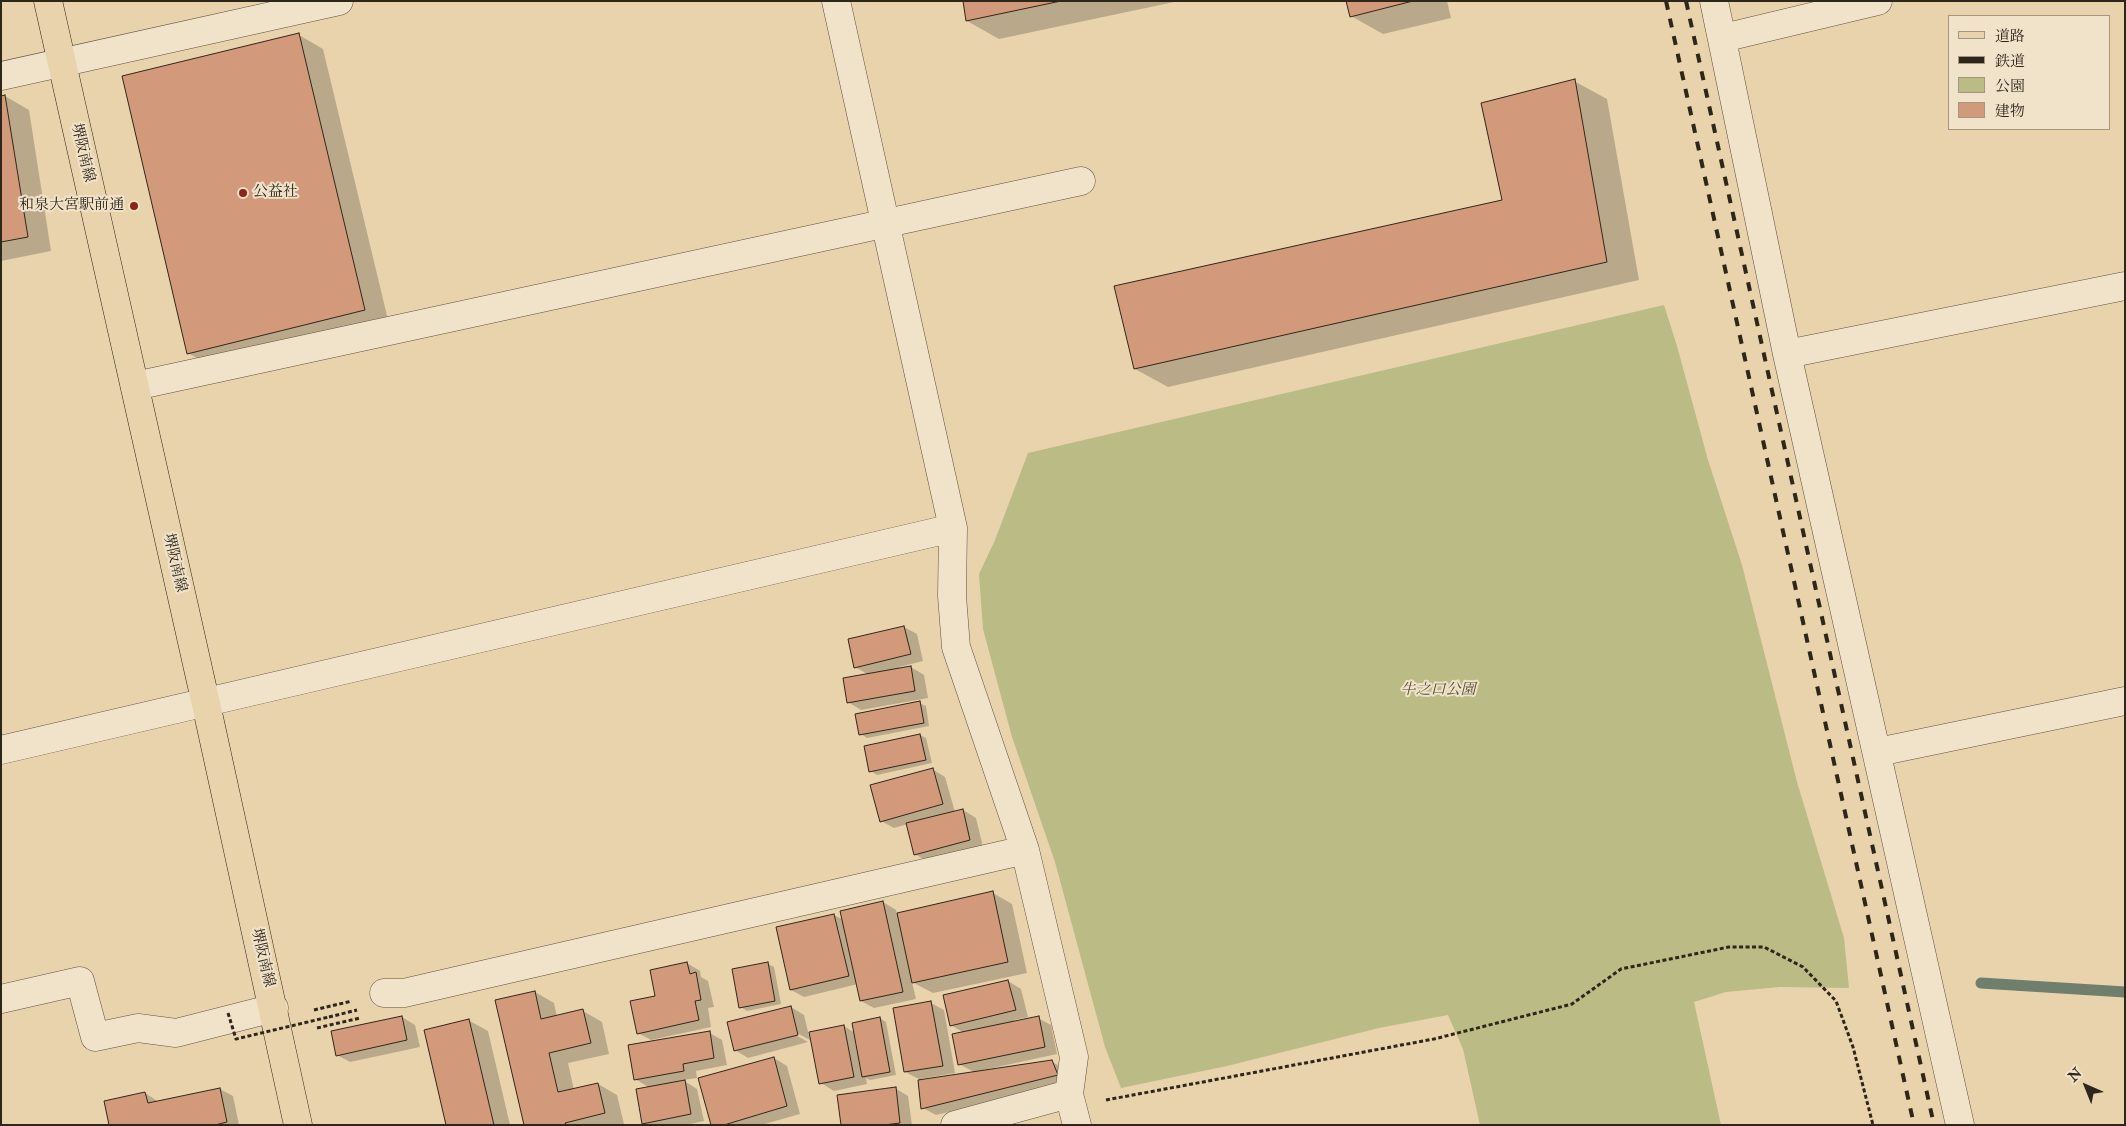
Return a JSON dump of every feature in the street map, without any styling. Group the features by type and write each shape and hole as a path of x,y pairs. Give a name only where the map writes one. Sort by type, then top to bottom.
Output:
{"main road":[{"name":"堺阪南線","path":"48,1 274,1008 298,1125"}],"street":[{"path":"1,76 339,1"},
{"path":"836,1 953,528 952,596 956,648 1025,850 1074,1057 1069,1094 1077,1125"},
{"path":"1714,1 1787,354 1878,752 1960,1125"},
{"path":"1722,38 1878,1"},
{"path":"135,386 1081,181"},
{"path":"1787,354 2125,286"},
{"path":"1,750 206,704 953,528"},
{"path":"1878,752 2125,701"},
{"path":"384,993 404,993 1025,850"},
{"path":"1,999 80,981 95,1037 138,1028 176,1033 274,1008"},
{"path":"955,1125 1069,1094"}],"path":[{"path":"1069,1094 1106,1100 1434,1039 1572,1004 1621,969 1728,947 1764,947 1804,967 1836,1001 1853,1047 1873,1125"},
{"path":"314,1010 384,993"},
{"path":"228,1013 236,1039 360,1010 362,1017 317,1028"}],"green space":[{"name":"牛之口公園","path":"1664,305 1708,460 1742,565 1797,782 1844,938 1849,988 1780,987 1726,992 1694,1002 1721,1125 1480,1125 1463,1049 1448,1015 1379,1028 1227,1066 1121,1088 1105,1047 1055,862 1012,737 983,629 979,574 995,540 1028,453"}],"building":[{"path":"963,1 1061,1 966,21"},
{"path":"1346,1 1413,1 1350,17"},
{"name":"公益社","path":"299,33 365,310 187,354 122,76"},
{"path":"1575,79 1607,262 1134,369 1114,286 1502,200 1481,103"},
{"path":"5,95 28,237 1,242 1,96"},
{"path":"904,626 911,654 854,668 848,639"},
{"path":"911,666 915,691 847,703 843,678"},
{"path":"920,701 924,723 859,735 855,714"},
{"path":"920,734 926,760 869,772 864,746"},
{"path":"933,768 943,804 880,822 870,785"},
{"path":"963,809 970,840 914,855 906,823"},
{"path":"993,891 1008,962 912,983 897,913"},
{"path":"883,901 903,992 860,1001 840,911"},
{"path":"834,914 849,976 790,990 776,927"},
{"path":"687,962 690,974 696,972 701,1000 695,1001 699,1020 637,1034 630,1001 655,996 650,970"},
{"path":"768,962 775,1001 739,1008 732,969"},
{"path":"1008,980 1016,1010 950,1026 943,995"},
{"path":"535,991 541,1019 583,1009 591,1043 549,1053 558,1092 598,1083 605,1113 565,1123 566,1125 524,1125 495,1000"},
{"path":"931,1001 943,1066 904,1072 893,1008"},
{"path":"791,1006 798,1035 734,1051 727,1022"},
{"path":"402,1016 407,1040 336,1056 331,1031"},
{"path":"1039,1016 1045,1047 958,1065 952,1034"},
{"path":"880,1017 890,1072 862,1077 852,1023"},
{"path":"469,1019 494,1125 446,1125 424,1030"},
{"path":"844,1025 854,1077 819,1084 809,1032"},
{"path":"710,1031 714,1058 683,1064 684,1071 634,1080 628,1045"},
{"path":"774,1057 787,1106 724,1125 711,1125 698,1078"},
{"path":"1052,1060 1058,1075 921,1109 918,1080"},
{"path":"685,1080 691,1114 642,1124 636,1089"},
{"path":"896,1087 900,1123 841,1125 837,1095"},
{"path":"220,1088 227,1122 215,1125 109,1125 104,1101 145,1092 148,1103"}],"waterway":[{"path":"1981,983 2125,992"}],"railway":[{"path":"1666,1 1914,1125"},
{"path":"1686,1 1934,1125"}],"place":[{"name":"公益社","path":"243,193"},
{"name":"和泉大宮駅前通","path":"134,206"}]}
